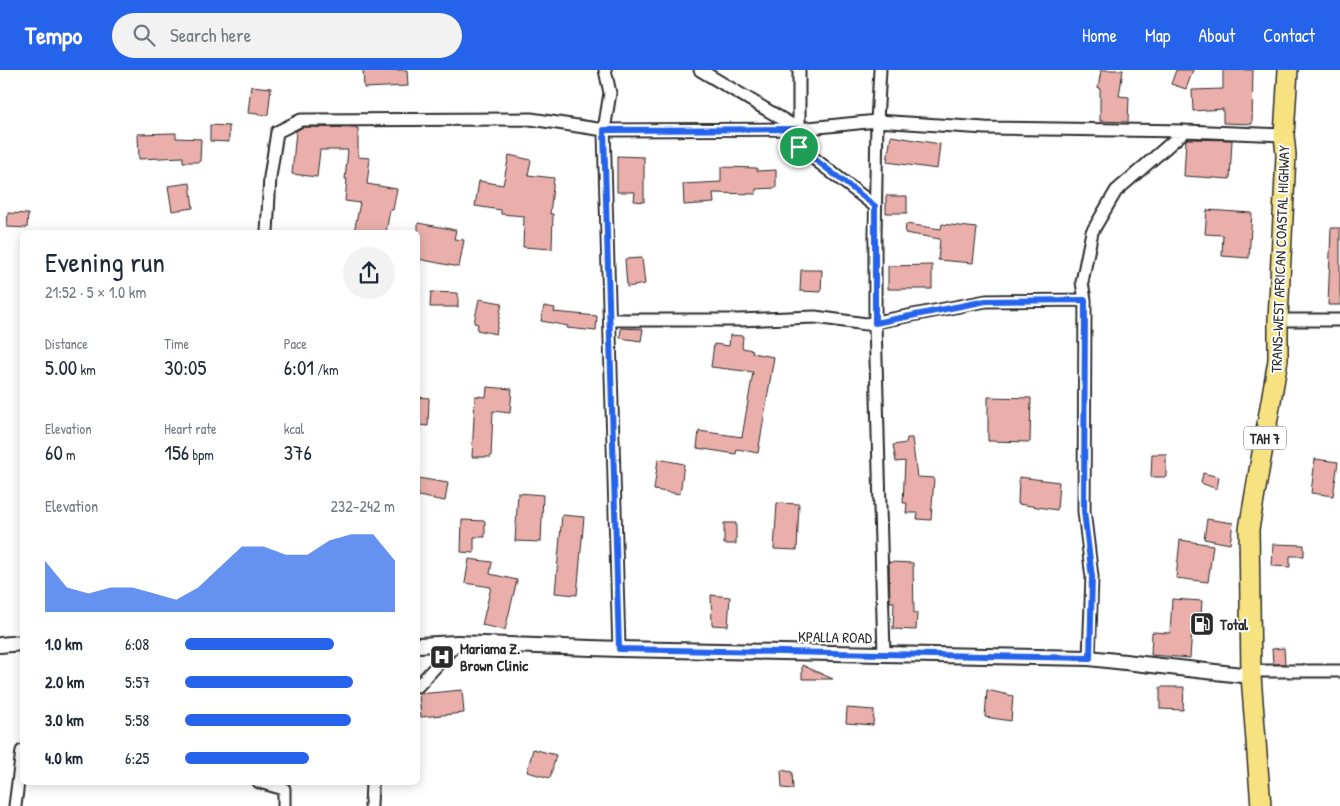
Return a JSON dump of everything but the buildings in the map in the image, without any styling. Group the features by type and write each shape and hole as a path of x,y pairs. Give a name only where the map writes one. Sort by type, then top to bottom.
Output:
{"highway":[{"name":"TRANS-WEST AFRICAN COASTAL HIGHWAY","path":"1260,806 1251,674 1249,529 1278,360 1278,320 1286,155 1284,135 1288,70"}],"street":[{"path":"605,70 610,93 604,130 619,649"},
{"path":"700,70 799,129"},
{"path":"799,70 799,147 875,206"},
{"path":"880,70 875,206 875,323 884,654"},
{"path":"267,230 270,176 277,132 301,120 531,119 604,130 799,129 877,121 985,128 1185,131 1284,135"},
{"path":"1090,658 1092,577 1084,511 1085,300 1082,282 1092,232 1116,191 1185,131"},
{"path":"610,320 739,320 815,317 866,324 986,301 1085,300"},
{"path":"1278,320 1340,320"},
{"path":"0,645 20,643"},
{"path":"420,684 457,643"},
{"name":"KPALLA ROAD","path":"420,645 457,643 619,649 1090,658 1251,674"},
{"path":"1251,674 1340,671"},
{"path":"15,806 20,767"},
{"path":"270,785 284,789 284,806"},
{"path":"371,806 372,785"}],"place":[{"name":"Total","path":"1202,624"},
{"name":"Mariama Z. Brown Clinic","path":"442,657"}],"route":[{"path":"799,129 799,147 875,206 875,323 986,301 1085,300 1084,511 1092,577 1090,658 619,649 604,130 799,129"}]}
